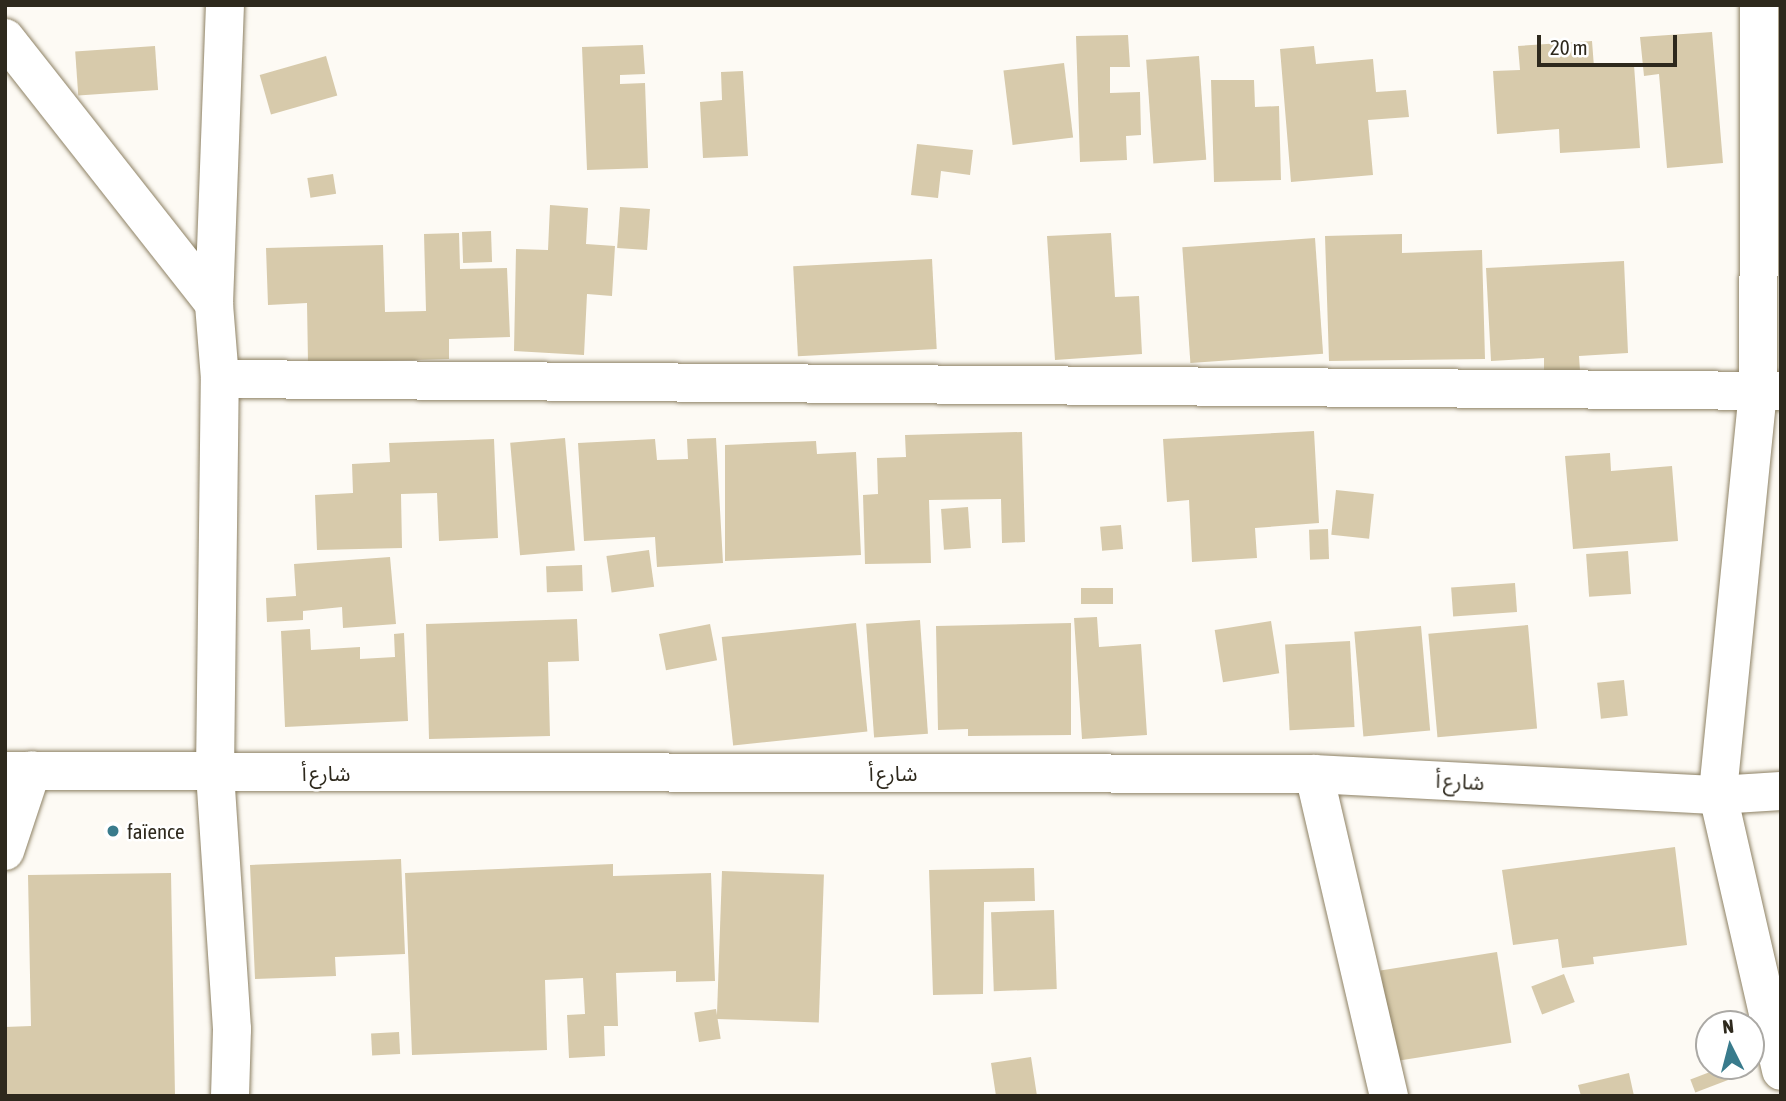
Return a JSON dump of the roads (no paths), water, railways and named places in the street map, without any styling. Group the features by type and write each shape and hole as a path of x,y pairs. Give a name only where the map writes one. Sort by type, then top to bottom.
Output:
{"street":[{"path":"225,5 214,304 219,379 215,773 232,1029 230,1096"},
{"path":"1759,5 1770,391 1718,795 1781,1071"},
{"path":"5,38 214,304"},
{"path":"219,379 1770,391"},
{"path":"5,851 19,771"},
{"name":"شارع أ","path":"19,771 1314,774 1718,795 1781,791"},
{"path":"1314,774 1389,1096"}],"place":[{"name":"faïence","path":"113,831"}]}
